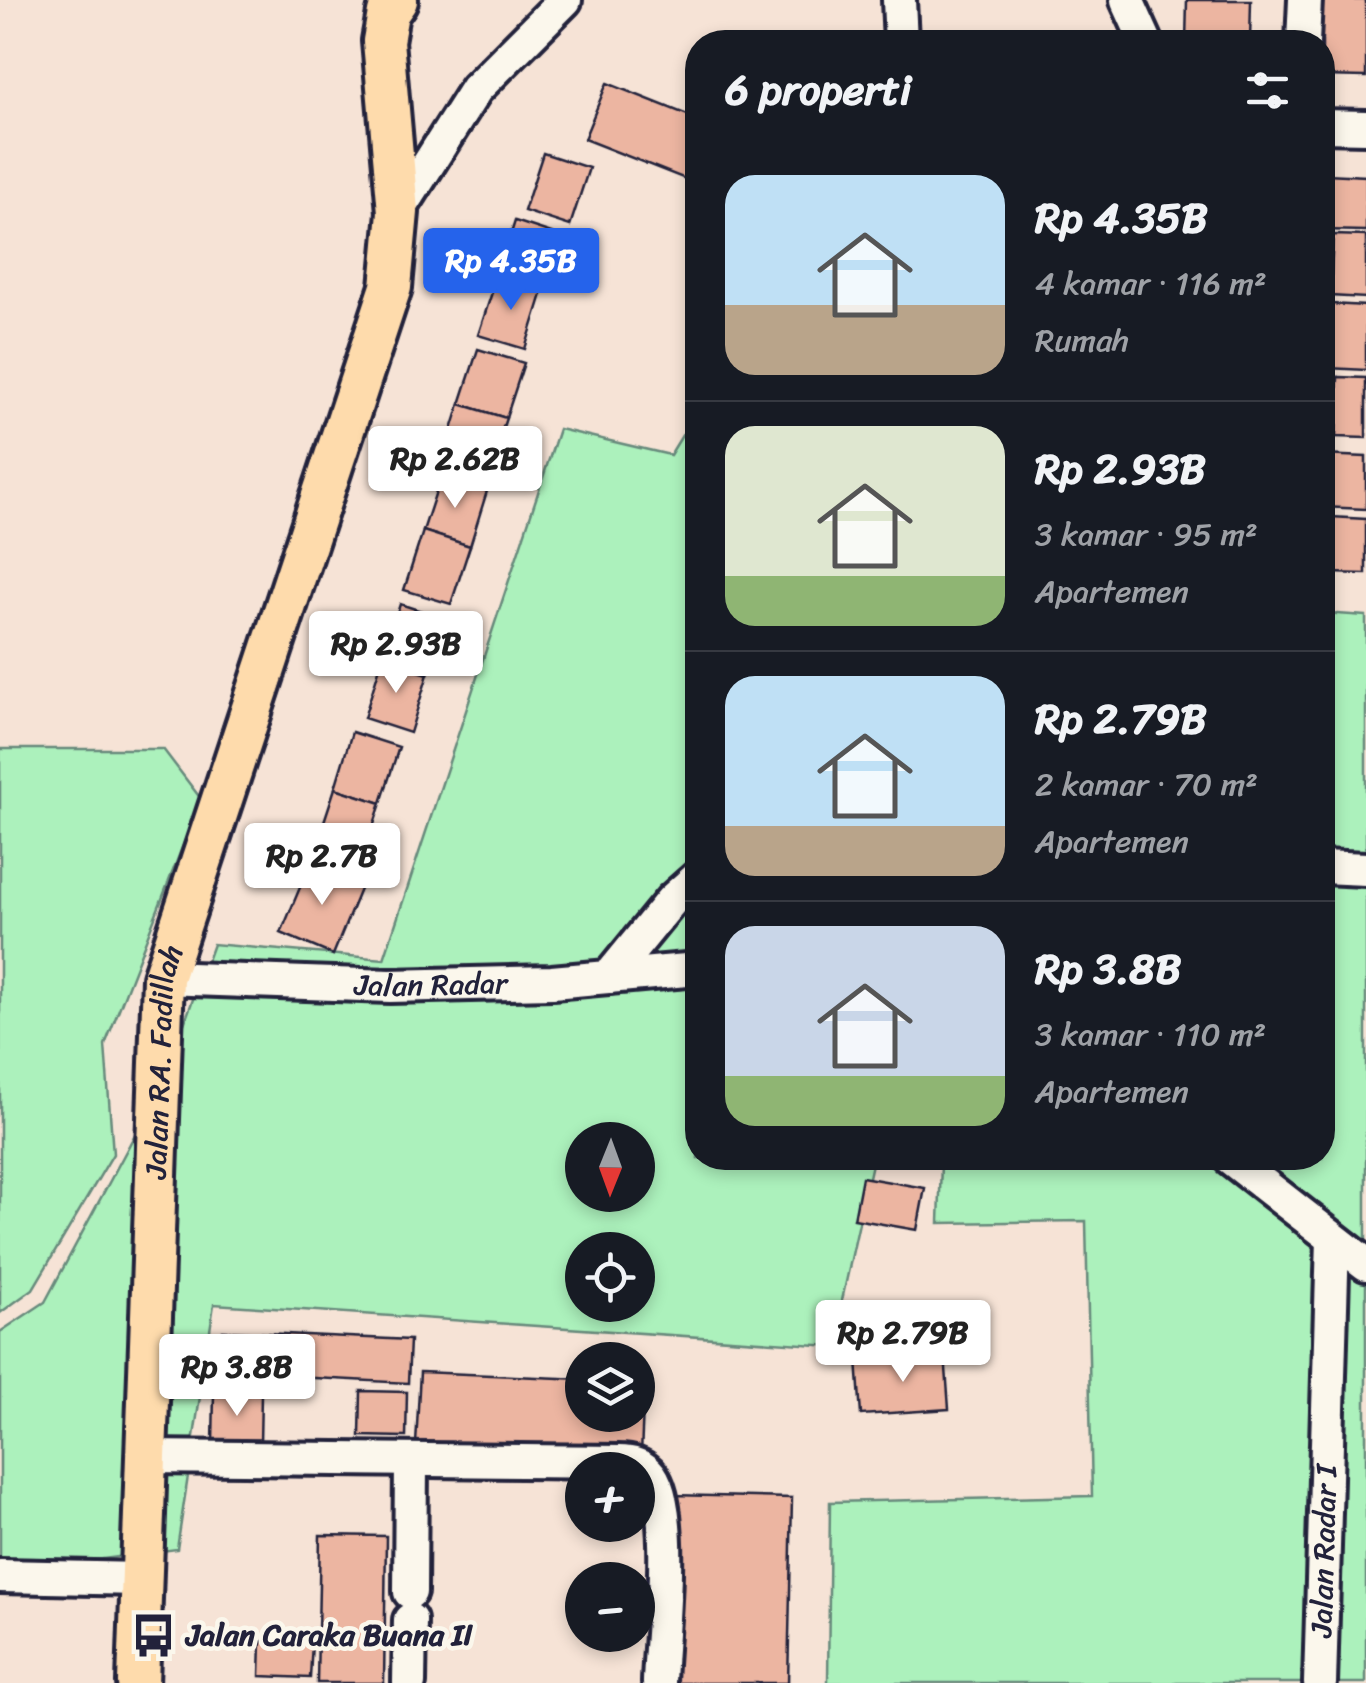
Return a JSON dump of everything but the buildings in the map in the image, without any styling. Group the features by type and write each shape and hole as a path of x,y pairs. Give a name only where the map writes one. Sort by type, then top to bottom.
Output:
{"main road":[{"name":"Jalan RA. Fadillah","path":"138,1683 163,978 392,287 398,212 383,51 393,2"}],"street":[{"path":"398,212 476,89 564,0"},
{"path":"900,0 901,30"},
{"path":"1127,0 1141,30"},
{"path":"1303,30 1305,0"},
{"path":"1335,126 1366,126"},
{"path":"1335,868 1366,869"},
{"path":"609,977 685,888"},
{"name":"Jalan Radar","path":"163,978 390,986 685,970"},
{"path":"1245,1170 1366,1264"},
{"name":"Jalan Radar I","path":"1320,1683 1333,1239"},
{"path":"145,1456 412,1463 619,1462 647,1471 660,1494 664,1518 658,1683"},
{"path":"409,1683 412,1463"},
{"path":"0,1576 141,1579"}],"green space":[{"path":"559,429 670,455 685,431 685,1170 871,1170 832,1346 214,1304 177,1549 0,1573 0,1332 45,1302 163,1082 213,944 384,959"},
{"path":"1335,614 1366,616 1366,1683 828,1683 830,1502 1092,1496 1086,1221 939,1223 941,1170 1335,1170"},
{"path":"0,749 163,749 201,799 105,1045 113,1154 33,1289 0,1313"}],"place":[{"name":"Jalan Caraka Buana II","path":"153,1635"}]}
